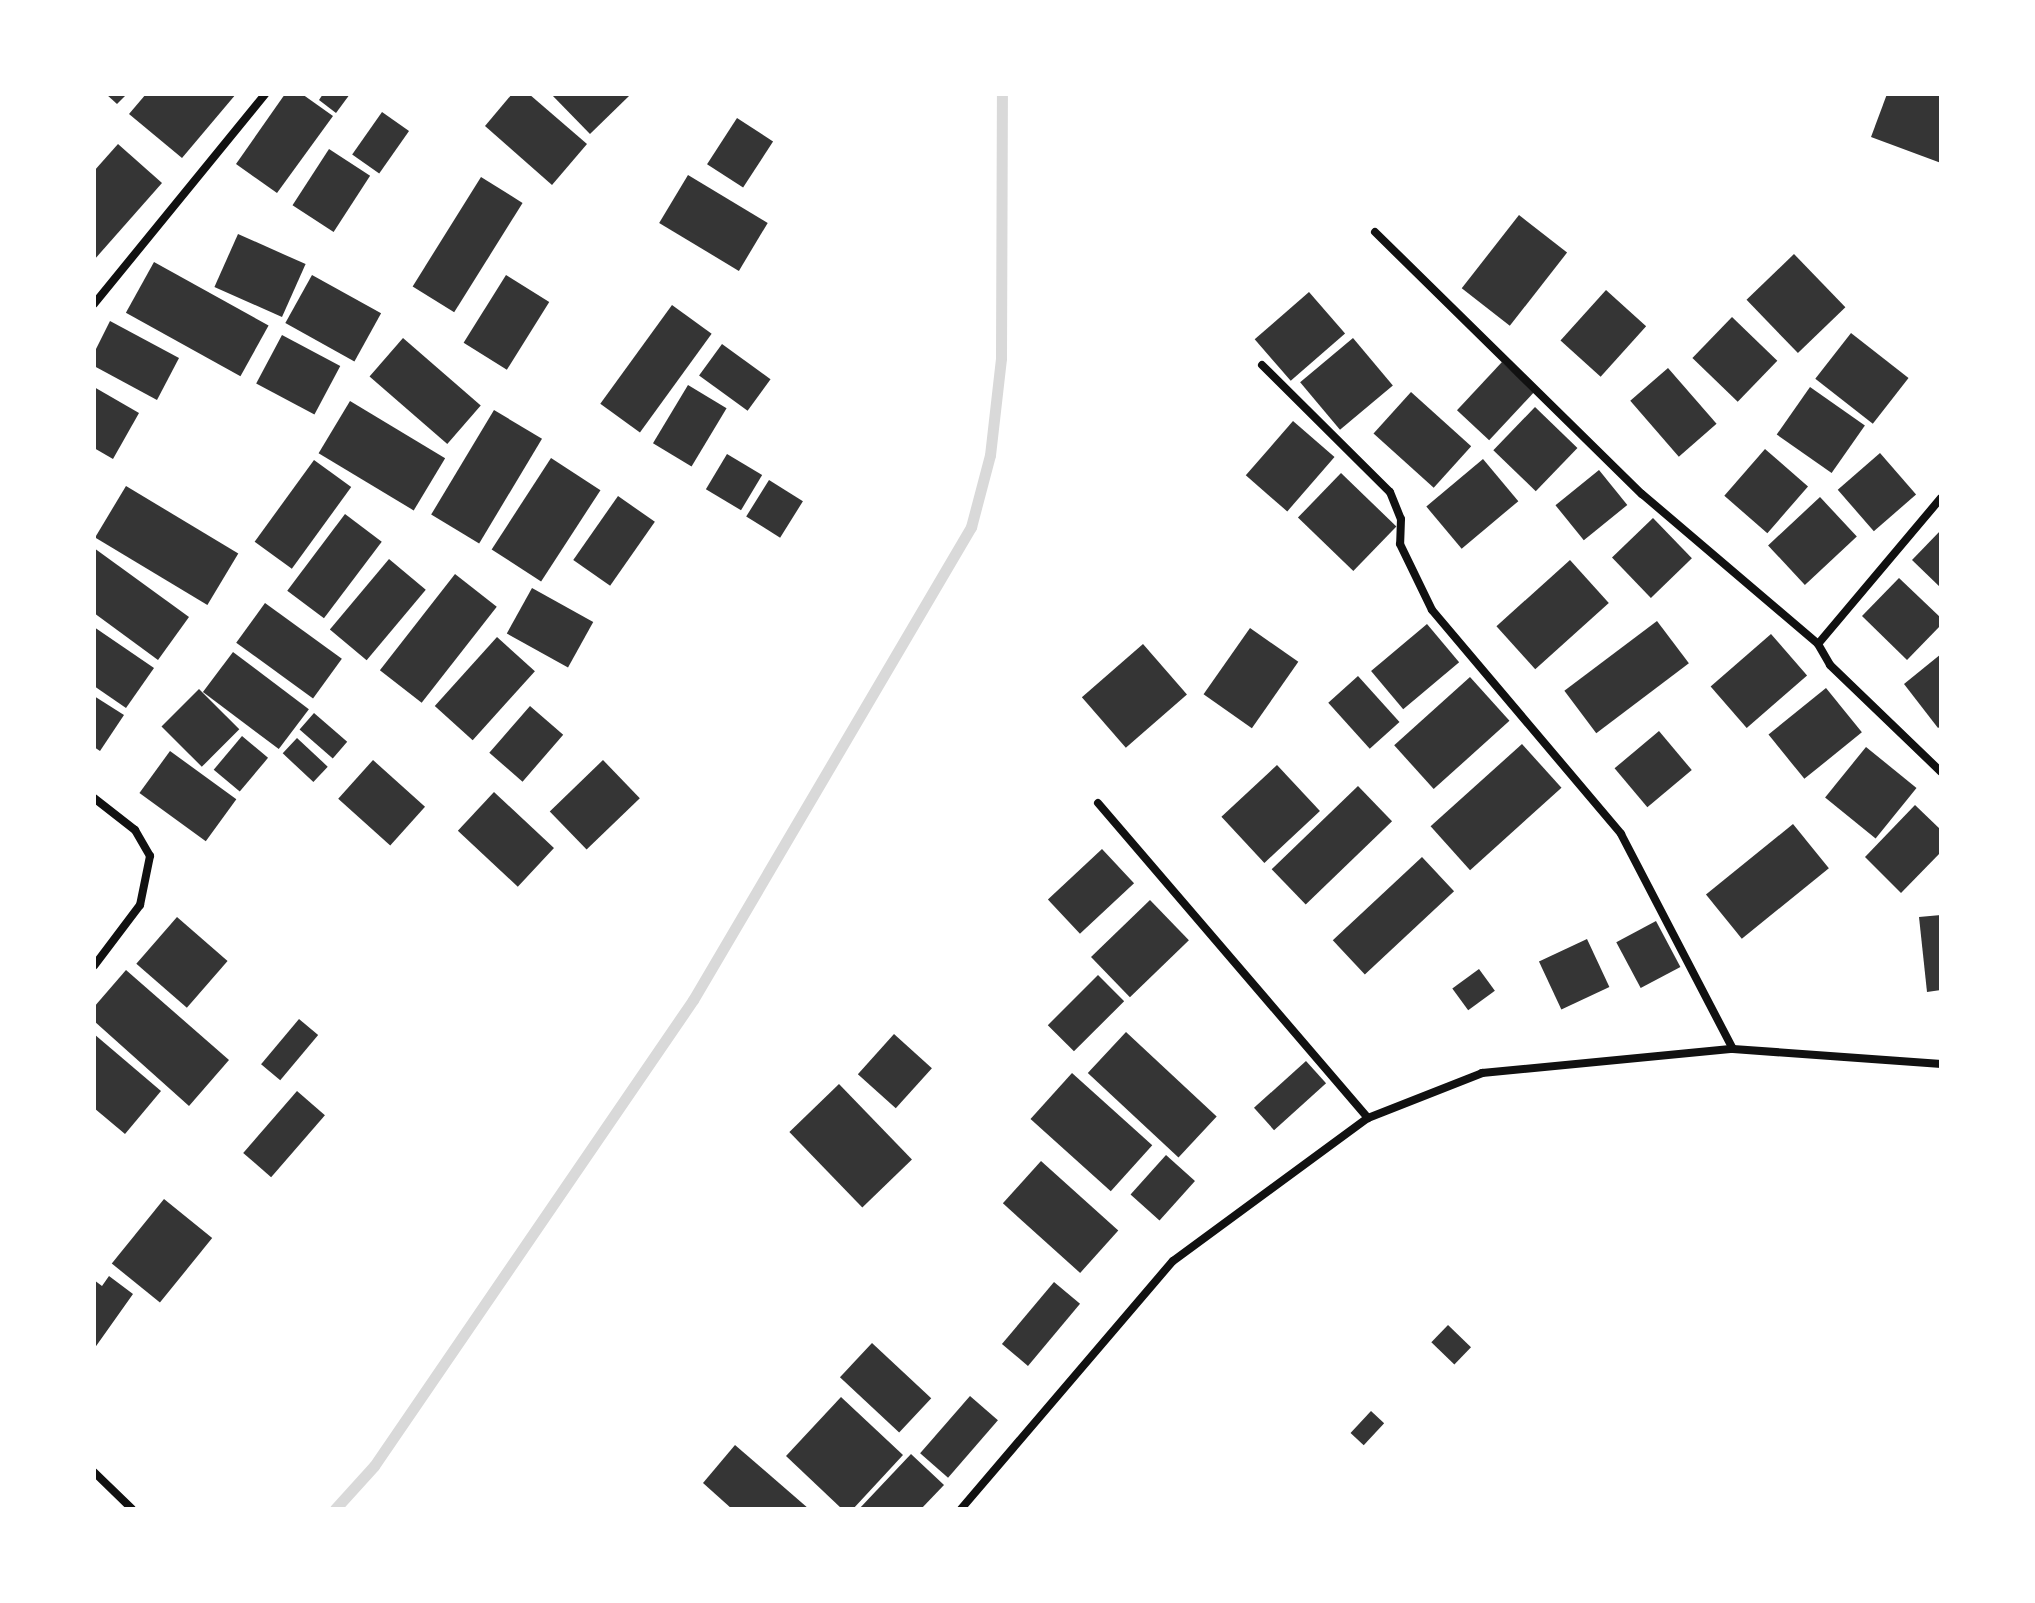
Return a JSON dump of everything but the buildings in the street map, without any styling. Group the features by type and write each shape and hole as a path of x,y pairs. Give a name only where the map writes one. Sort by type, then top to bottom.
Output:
{"street":[{"path":"94,304 265,94"},
{"path":"1375,232 1642,494 1818,644 1830,665 1941,772"},
{"path":"1262,365 1390,492 1401,519 1400,544 1432,610 1621,834 1733,1049"},
{"path":"1818,644 1941,498"},
{"path":"94,798 135,830 150,856 140,905 94,966"},
{"path":"1098,803 1368,1118"},
{"path":"961,1509 1173,1261 1368,1118 1482,1073 1733,1049 1941,1064"},
{"path":"94,1472 132,1509"}],"waterway":[{"path":"335,1509 374,1466 693,1000 971,527 990,455 1001,358 1002,94"}]}
